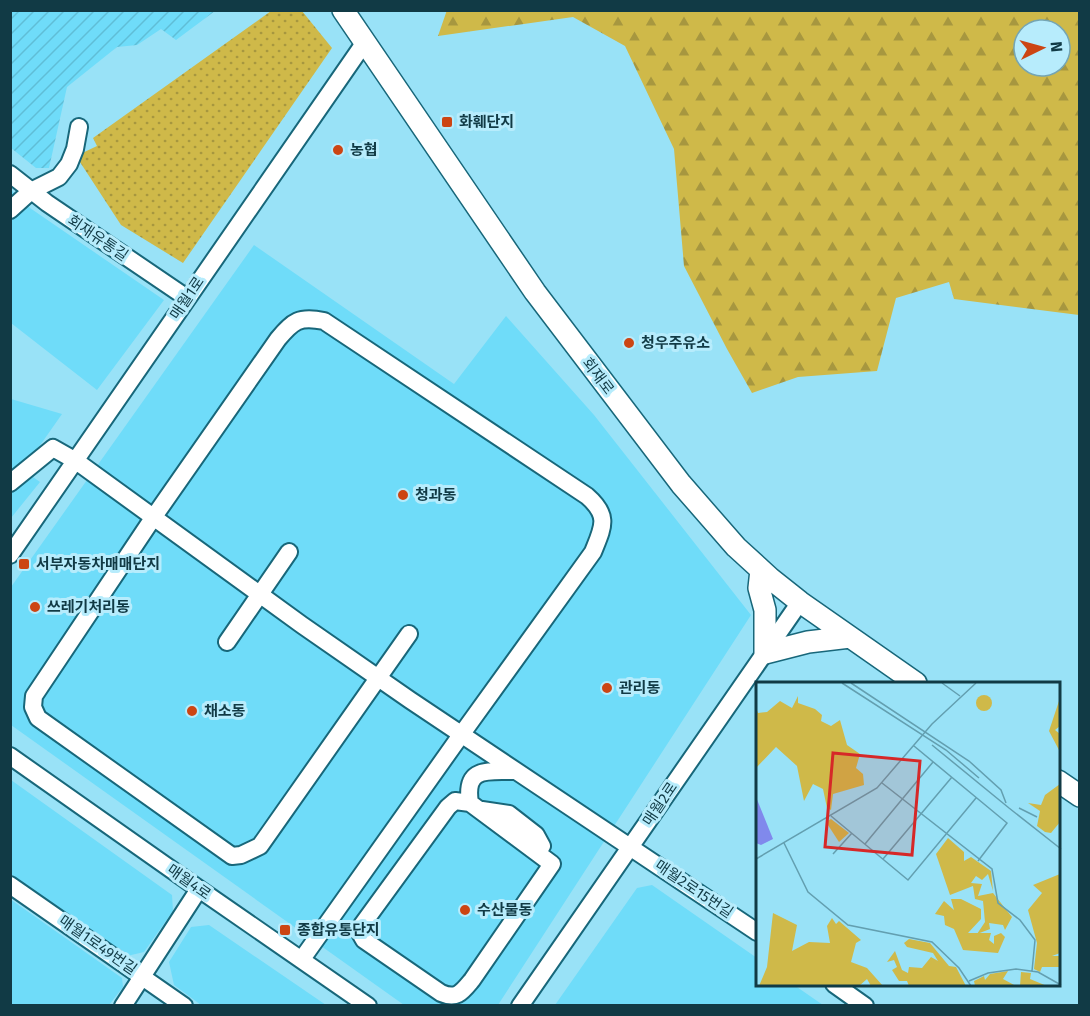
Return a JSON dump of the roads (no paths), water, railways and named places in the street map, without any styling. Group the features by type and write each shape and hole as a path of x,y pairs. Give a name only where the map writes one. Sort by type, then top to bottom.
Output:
{"main road":[{"name":"회재로","path":"343,10 535,292 657,456 716,525 761,570 800,602 915,682"},
{"path":"761,570 759,588 765,610 765,652 808,642 850,637"},
{"path":"1060,782 1080,796"}],"street":[{"name":"매월1로","path":"10,555 365,42"},
{"path":"10,210 31,191 58,177 69,164 75,149 79,127"},
{"name":"회재유통길","path":"10,174 31,191 187,298"},
{"path":"302,959 593,552 603,526 602,514 597,505 587,496 345,334 324,321 311,318 299,320 291,324 278,339 33,696 33,707 38,718 232,856 241,855 260,846 409,634"},
{"name":"매월2로15번길","path":"10,483 53,448 76,461 260,595 460,735 631,846 756,931"},
{"path":"226,642 289,552"},
{"name":"매월2로","path":"520,1005 800,602"},
{"name":"매월4로","path":"10,756 199,890 368,1005"},
{"path":"516,771 486,770 470,781 468,790 475,806 552,864 460,995 448,996 441,993 364,940 360,933 362,925 448,807 455,801 475,806 509,814 536,835 542,846"},
{"name":"매월1로49번길","path":"10,885 184,1005"},
{"path":"123,1005 199,890"},
{"path":"337,910 362,925"},
{"path":"837,986 865,1005"}],"place":[{"name":"화훼단지","path":"447,122"},
{"name":"농협","path":"338,150"},
{"name":"청우주유소","path":"629,343"},
{"name":"청과동","path":"403,495"},
{"name":"서부자동차매매단지","path":"24,564"},
{"name":"쓰레기처리동","path":"35,607"},
{"name":"관리동","path":"607,688"},
{"name":"채소동","path":"192,711"},
{"name":"수산물동","path":"465,910"},
{"name":"종합유통단지","path":"285,930"}]}
